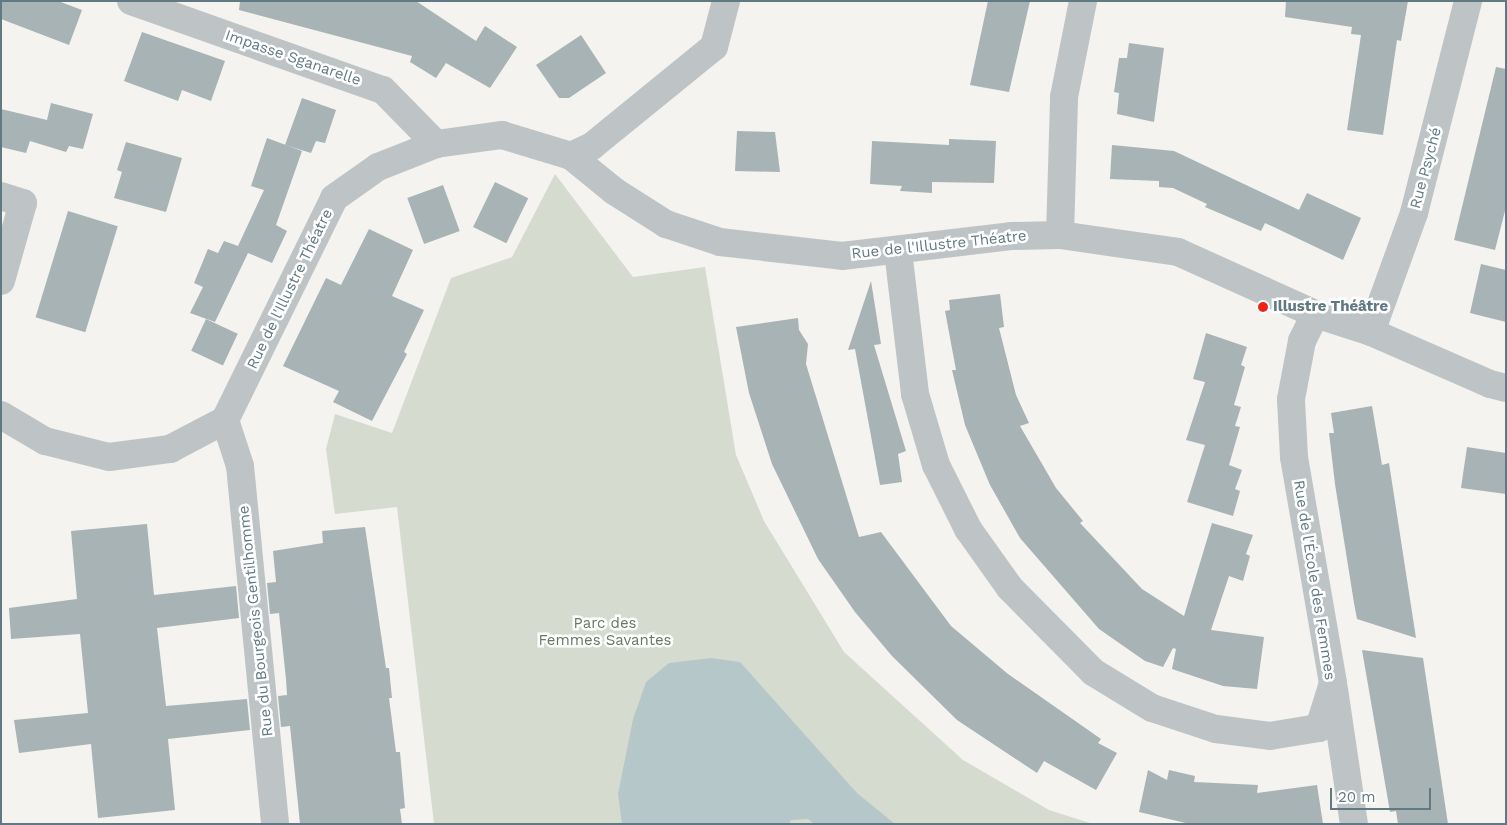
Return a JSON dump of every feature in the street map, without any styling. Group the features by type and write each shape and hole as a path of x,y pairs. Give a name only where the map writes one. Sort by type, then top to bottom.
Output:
{"street":[{"name":"Impasse Sganarelle","path":"131,1 383,90 436,144"},
{"path":"570,156 592,146 714,47 726,1"},
{"path":"1060,234 1064,97 1083,1"},
{"name":"Rue Psyché","path":"1371,332 1414,213 1468,1"},
{"name":"Rue de l'Illustre Théatre","path":"225,420 334,198 378,167 436,144 502,135 570,156 614,191 666,224 720,242 842,256 898,251 1011,236 1060,234 1178,252 1315,314 1371,332 1490,384 1506,388"},
{"path":"1,196 23,203 1,281"},
{"name":"Rue de l'École des Femmes","path":"898,251 906,336 915,394 936,466 968,529 1010,588 1092,672 1152,708 1216,729 1270,736 1319,728 1333,683 1294,457 1291,399 1302,341 1315,314"},
{"path":"1,415 45,441 109,457 170,449 225,420"},
{"name":"Rue du Bourgeois Gentilhomme","path":"225,420 240,466 275,824"},
{"path":"1333,683 1354,824"}],"green space":[{"name":"Parc des Femmes Savantes","path":"555,174 633,277 705,267 736,455 764,521 844,652 963,760 1049,810 1093,824 434,824 397,507 335,514 326,449 335,414 392,433 451,278 512,257"}],"shaded area":[{"path":"711,658 740,662 857,793 895,824 814,824 808,819 791,820 789,824 622,824 618,794 633,719 646,682 669,663"}],"building":[{"path":"1,1 58,1 82,10 69,45 1,19"},
{"path":"240,1 416,1 476,41 485,26 517,47 490,88 446,63 436,78 410,62 412,56 239,10"},
{"path":"988,1 1030,1 1009,92 970,85"},
{"path":"1286,1 1408,1 1401,41 1397,40 1383,135 1347,130 1361,35 1351,34 1352,27 1285,17"},
{"path":"142,32 225,61 211,101 182,90 178,101 124,81"},
{"path":"581,35 606,73 569,98 559,98 536,65"},
{"path":"1129,43 1164,48 1154,122 1117,114 1119,93 1114,92 1119,58 1127,58"},
{"path":"1496,67 1506,69 1506,207 1495,250 1454,240"},
{"path":"302,98 336,110 325,143 316,141 311,153 285,145"},
{"path":"51,103 93,114 83,149 69,146 66,152 30,141 26,153 1,147 1,109 47,120"},
{"path":"737,131 775,132 780,172 735,171"},
{"path":"267,138 302,151 276,225 287,231 272,263 248,253 215,322 190,313 203,287 194,283 208,249 218,253 224,241 238,246 264,190 251,186"},
{"path":"949,139 996,141 994,183 932,182 932,193 900,191 902,186 870,184 872,141 949,145"},
{"path":"126,142 182,158 166,212 114,198 122,172 117,170"},
{"path":"1112,145 1174,151 1299,210 1307,193 1361,218 1343,260 1265,223 1261,231 1205,207 1207,204 1173,188 1159,187 1159,181 1110,179"},
{"path":"495,182 528,198 506,243 473,227"},
{"path":"443,185 460,231 424,244 407,198"},
{"path":"68,211 118,226 85,332 36,317"},
{"path":"369,229 413,250 392,296 424,310 404,352 407,354 372,421 333,402 339,391 283,366 326,278 341,285"},
{"path":"1481,264 1506,270 1506,322 1470,313"},
{"path":"871,281 881,344 874,345 906,451 898,454 902,482 880,485 855,349 848,350"},
{"path":"1000,294 1004,327 999,328 1016,395 1029,423 1020,426 1056,488 1083,521 1080,523 1142,589 1184,616 1212,523 1253,535 1246,554 1250,556 1243,581 1229,576 1211,630 1264,637 1257,689 1223,686 1172,669 1176,649 1173,648 1163,667 1145,661 1099,629 1020,538 990,485 965,425 952,370 956,370 945,311 950,310 949,300"},
{"path":"798,318 799,330 808,344 806,364 859,537 881,532 951,626 1008,674 1101,739 1098,743 1117,753 1096,790 1044,761 1037,773 957,720 892,656 855,612 818,559 772,464 749,393 736,327"},
{"path":"206,319 238,334 223,366 191,351"},
{"path":"1206,333 1247,347 1241,365 1245,367 1234,405 1241,407 1235,426 1240,427 1229,465 1242,470 1235,489 1240,491 1233,516 1187,502 1205,445 1186,440 1205,382 1193,379"},
{"path":"1372,406 1382,465 1389,463 1416,638 1357,619 1335,484 1329,433 1334,433 1331,413"},
{"path":"1467,447 1506,453 1506,494 1461,488"},
{"path":"147,524 154,595 236,586 239,618 157,628 166,706 247,699 250,730 168,739 175,810 98,818 91,744 19,753 14,720 88,713 80,634 11,639 9,608 77,599 71,531"},
{"path":"365,527 386,668 389,668 392,698 389,698 396,752 400,752 405,808 400,809 402,824 300,824 290,726 281,727 278,696 287,695 286,679 279,613 270,614 267,583 276,582 273,551 323,543 322,531"},
{"path":"1362,650 1423,658 1448,824 1398,824 1396,811 1390,812"},
{"path":"1148,770 1167,780 1169,770 1195,776 1194,782 1258,785 1257,793 1317,785 1323,824 1190,824 1139,812"}],"place":[{"name":"Illustre Théâtre","path":"1263,307"}]}
